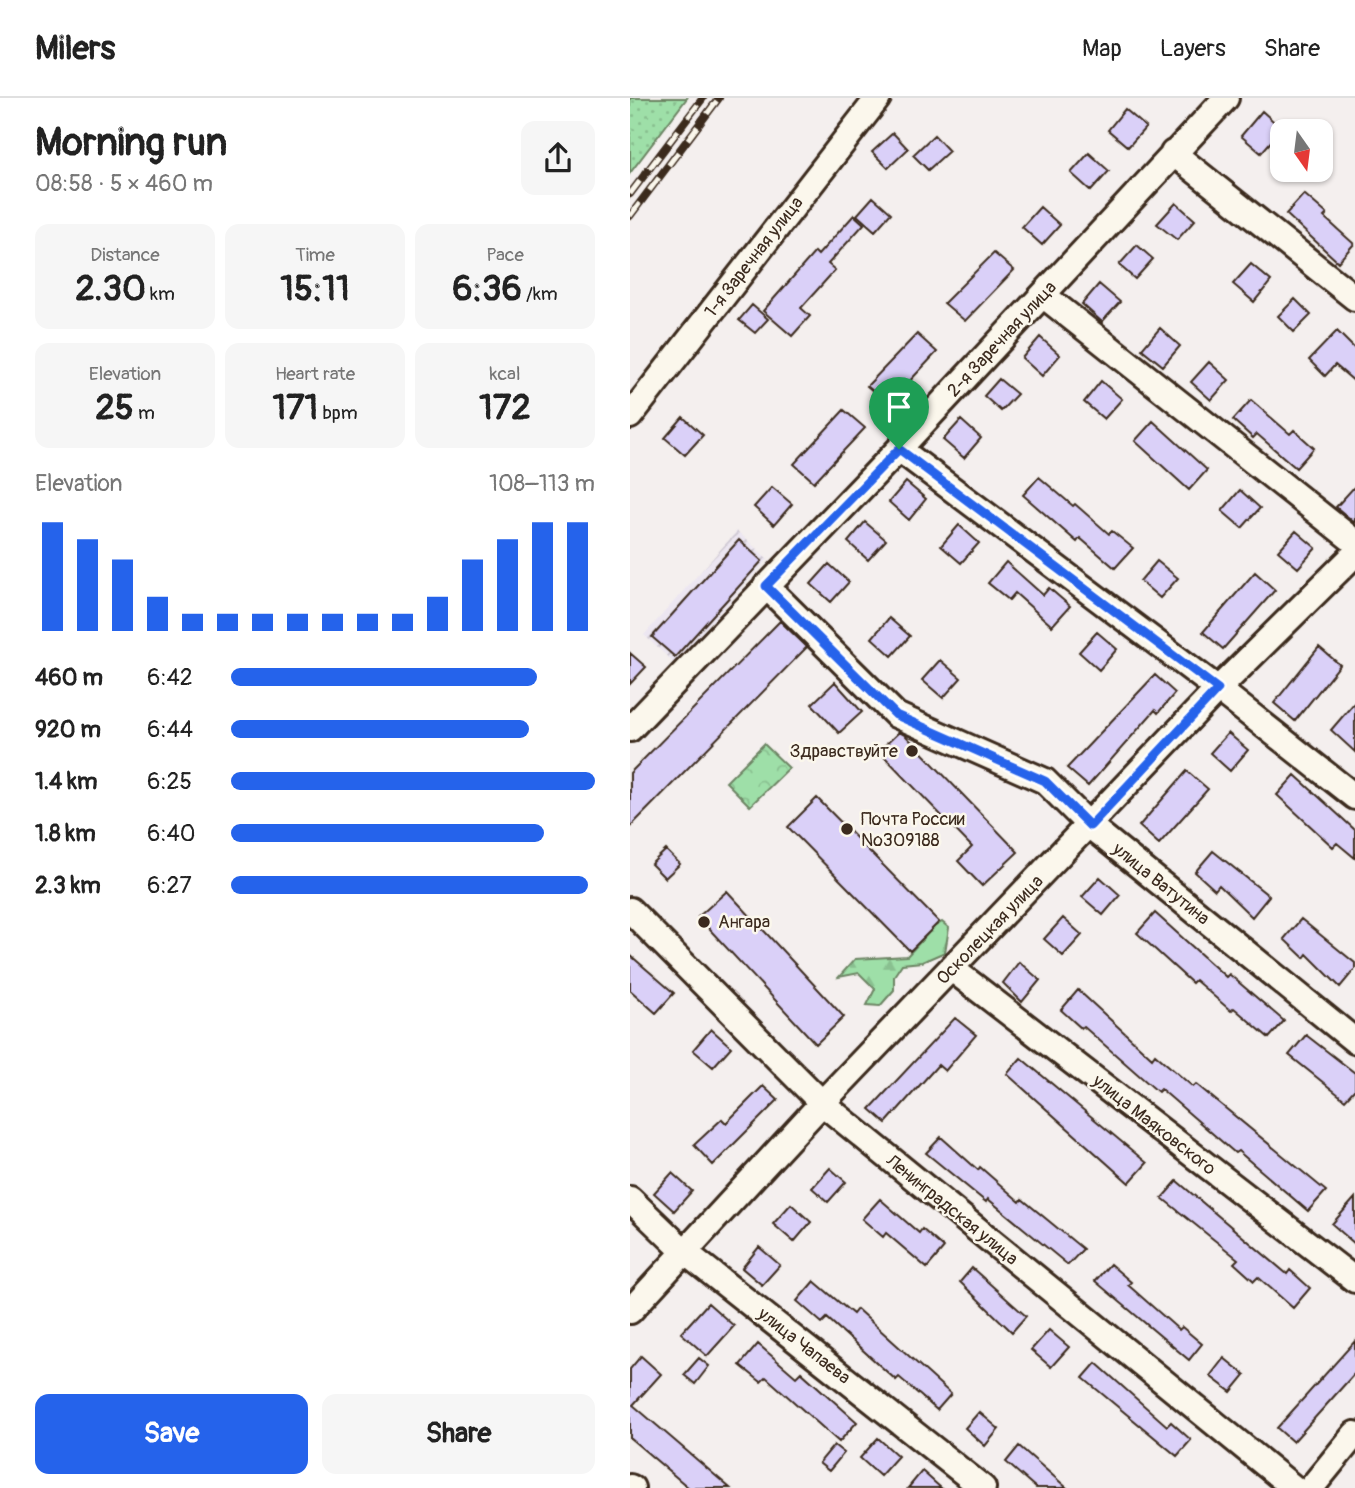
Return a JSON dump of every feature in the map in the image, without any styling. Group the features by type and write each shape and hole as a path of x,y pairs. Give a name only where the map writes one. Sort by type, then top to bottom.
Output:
{"street":[{"name":"1-я Заречная улица","path":"630,416 878,98"},
{"name":"2-я Заречная улица","path":"630,729 899,449 1226,98"},
{"path":"1173,153 1355,298"},
{"path":"1043,295 1355,542"},
{"path":"899,449 1218,689 1355,797"},
{"name":"Осколецкая улица","path":"630,1311 822,1103 1090,826 1218,689 1355,554"},
{"name":"улица Ватутина","path":"766,586 896,715 1045,781 1090,826 1355,1041"},
{"name":"Ленинградская улица","path":"630,910 822,1103 1294,1488"},
{"name":"улица Маяковского","path":"953,969 1355,1280"},
{"name":"улица Чапаева","path":"630,1199 686,1253 983,1488"},
{"path":"1311,1488 1355,1434"}],"shaded area":[{"path":"737,531 768,559 674,663 644,635"}],"green space":[{"path":"630,98 687,98 630,173"},
{"path":"764,744 789,768 750,806 726,782"},
{"path":"942,922 949,928 945,952 922,962 902,964 894,976 894,990 880,1006 867,1005 875,989 859,973 839,977 855,959 907,956"}],"building":[{"path":"1125,109 1146,127 1128,147 1108,130"},
{"path":"1262,111 1271,119 1270,143 1261,153 1241,136"},
{"path":"893,133 908,149 888,168 872,152"},
{"path":"934,135 949,151 928,170 913,155"},
{"path":"1089,153 1109,171 1091,191 1071,173"},
{"path":"1304,194 1327,214 1324,217 1354,244 1338,262 1286,214"},
{"path":"873,197 891,213 875,231 857,215"},
{"path":"1176,203 1195,220 1177,240 1157,224"},
{"path":"1040,207 1060,225 1042,245 1022,227"},
{"path":"854,215 864,224 828,264 835,270 801,308 810,316 792,336 763,311 815,252 818,255"},
{"path":"1137,245 1153,259 1135,279 1119,265"},
{"path":"994,253 1014,270 965,321 944,303"},
{"path":"1251,264 1271,281 1254,302 1233,284"},
{"path":"1099,284 1120,302 1102,322 1082,304"},
{"path":"1295,299 1311,315 1294,332 1278,316"},
{"path":"752,305 768,319 755,333 739,320"},
{"path":"1160,328 1180,346 1163,366 1142,349"},
{"path":"1337,331 1355,349 1355,382 1335,365 1325,376 1309,360"},
{"path":"917,334 937,352 888,404 867,386"},
{"path":"1040,337 1060,355 1042,376 1022,358"},
{"path":"1209,362 1229,380 1211,400 1191,382"},
{"path":"999,379 1017,394 1001,411 984,396"},
{"path":"1101,381 1122,399 1104,419 1084,402"},
{"path":"1251,400 1290,434 1294,430 1314,448 1296,468 1257,434 1253,438 1233,420"},
{"path":"844,410 865,428 814,482 794,464"},
{"path":"683,417 703,435 685,455 665,438"},
{"path":"961,420 981,438 964,458 943,440"},
{"path":"1153,421 1207,470 1189,490 1135,441"},
{"path":"1039,477 1109,534 1112,531 1133,548 1115,568 1080,538 1077,542 1023,495"},
{"path":"906,482 926,499 909,520 889,502"},
{"path":"1355,486 1355,523 1336,507"},
{"path":"772,487 792,504 774,525 754,507"},
{"path":"1240,490 1260,508 1242,528 1222,511"},
{"path":"865,522 886,540 868,560 848,542"},
{"path":"959,525 979,543 961,563 941,546"},
{"path":"1296,531 1316,548 1298,568 1278,551"},
{"path":"739,540 762,561 675,657 652,637"},
{"path":"1157,561 1178,578 1160,598 1140,581"},
{"path":"1006,562 1043,595 1049,588 1070,606 1052,626 1015,593 1009,600 988,583"},
{"path":"829,564 849,582 831,602 811,584"},
{"path":"1255,572 1275,590 1223,649 1203,632"},
{"path":"889,618 910,636 892,656 872,638"},
{"path":"780,621 807,647 630,827 630,773"},
{"path":"1097,632 1117,649 1099,670 1079,652"},
{"path":"1319,647 1340,665 1295,721 1274,703"},
{"path":"630,653 646,667 630,684"},
{"path":"940,660 961,678 943,698 922,680"},
{"path":"1155,675 1175,693 1158,713 1155,710 1088,786 1067,768"},
{"path":"835,682 862,712 839,733 812,704"},
{"path":"1355,702 1355,752 1331,730"},
{"path":"899,732 906,736 1018,852 982,886 958,861 972,847 879,751"},
{"path":"1228,733 1248,750 1230,771 1210,753"},
{"path":"1187,771 1208,789 1159,844 1139,826"},
{"path":"1295,775 1355,830 1355,858 1337,843 1333,847 1277,795"},
{"path":"817,798 939,922 910,951 788,827"},
{"path":"666,850 680,864 665,878 651,864"},
{"path":"1213,851 1269,896 1252,917 1219,885 1215,890 1195,872"},
{"path":"1100,877 1120,895 1103,915 1082,897"},
{"path":"727,891 844,1017 816,1044 698,917"},
{"path":"1155,913 1226,977 1229,974 1284,1021 1269,1038 1234,1008 1231,1011 1195,980 1192,983 1137,933"},
{"path":"1063,918 1082,935 1063,956 1044,939"},
{"path":"1301,919 1355,963 1355,969 1340,987 1307,954 1304,958 1284,939"},
{"path":"630,955 674,993 656,1013 630,990"},
{"path":"1019,962 1040,980 1022,1002 1003,983"},
{"path":"1078,990 1152,1058 1155,1054 1193,1087 1196,1084 1326,1191 1308,1211 1161,1089 1158,1092 1061,1010"},
{"path":"955,1018 976,1035 945,1071 938,1065 886,1123 870,1109"},
{"path":"711,1029 731,1047 713,1067 693,1050"},
{"path":"1306,1035 1355,1073 1355,1089 1345,1100 1289,1055"},
{"path":"1021,1058 1147,1163 1129,1183 1007,1074"},
{"path":"763,1086 778,1100 713,1165 694,1145 722,1119 726,1123"},
{"path":"941,1137 978,1170 980,1167 1020,1202 1022,1199 1083,1249 1068,1265 988,1199 986,1202 926,1153"},
{"path":"830,1168 846,1182 828,1202 812,1188"},
{"path":"672,1173 692,1191 674,1211 654,1193"},
{"path":"1177,1181 1287,1274 1290,1270 1310,1288 1293,1308 1258,1277 1254,1281 1234,1263 1238,1259 1162,1198"},
{"path":"1355,1198 1355,1244 1332,1224"},
{"path":"880,1199 919,1233 922,1229 944,1248 927,1268 886,1233 883,1237 862,1219"},
{"path":"791,1204 811,1222 794,1242 773,1224"},
{"path":"759,1247 780,1265 762,1285 742,1268"},
{"path":"1110,1264 1131,1282 1128,1285 1179,1330 1182,1327 1202,1344 1189,1360 1095,1281"},
{"path":"972,1268 1026,1316 1012,1332 960,1282"},
{"path":"814,1281 853,1314 857,1309 951,1394 937,1410 899,1377 896,1380 827,1318 822,1323 797,1301"},
{"path":"708,1303 734,1326 707,1356 681,1333"},
{"path":"1049,1330 1069,1347 1051,1367 1031,1350"},
{"path":"1355,1341 1355,1373 1293,1442 1277,1428"},
{"path":"758,1344 796,1377 801,1372 857,1422 839,1442 766,1377 761,1382 740,1365"},
{"path":"641,1356 661,1374 633,1405 730,1488 689,1488 630,1438 630,1369"},
{"path":"699,1358 709,1366 695,1384 684,1375"},
{"path":"1224,1358 1245,1375 1231,1392 1210,1376"},
{"path":"1096,1363 1167,1426 1171,1422 1191,1440 1177,1456 1083,1378"},
{"path":"979,1412 999,1429 985,1446 965,1428"},
{"path":"878,1438 898,1456 880,1476 860,1458"},
{"path":"834,1445 844,1453 829,1471 819,1463"},
{"path":"1019,1446 1067,1488 1036,1488 1006,1462"},
{"path":"922,1471 941,1488 908,1488"}],"railway":[{"path":"630,194 703,98"},
{"path":"630,216 719,98"}],"place":[{"name":"Здравствуйте","path":"912,751"},
{"name":"Почта России №309188","path":"847,829"},
{"name":"Ангара","path":"704,922"}],"route":[{"path":"899,449 1218,689 1090,826 1045,781 896,715 766,586 899,449"}]}
